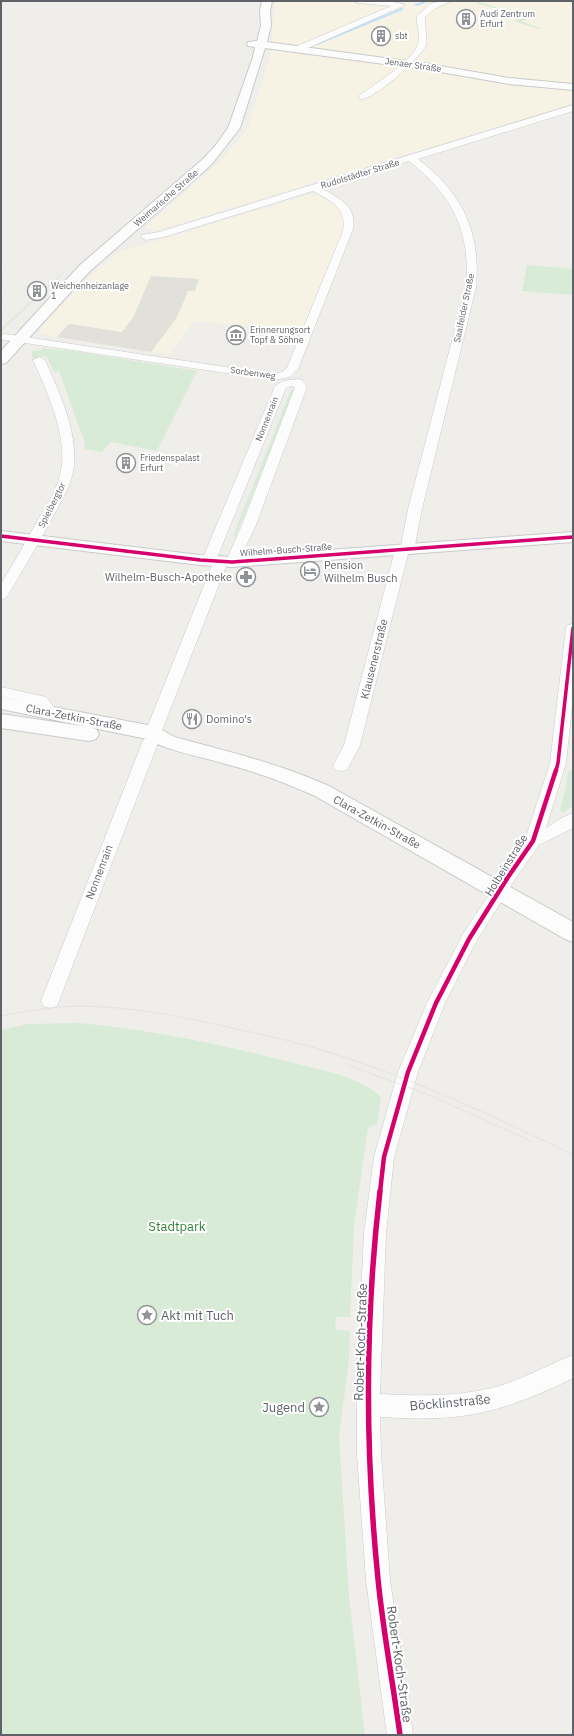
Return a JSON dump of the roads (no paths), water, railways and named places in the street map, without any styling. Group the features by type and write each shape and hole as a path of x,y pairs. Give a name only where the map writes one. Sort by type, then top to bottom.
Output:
{"main road":[{"name":"Weimarische Straße","path":"1,360 86,268 197,172 215,153 234,128 258,57 257,44 261,1"},
{"name":"Weimarische Straße","path":"3,339 80,265 190,171 213,147 228,123 242,81 266,25 265,11 267,1"},
{"name":"Jenaer Straße","path":"257,44 406,64 509,81 573,87"},
{"path":"258,57 271,50 293,48"},
{"name":"Wilhelm-Busch-Straße","path":"1,536 221,561 573,538"},
{"name":"Clara-Zetkin-Straße","path":"1,703 49,712 157,739 231,758 291,777 349,806 573,933"},
{"name":"Clara-Zetkin-Straße","path":"1,721 157,739"}],"street":[{"path":"358,1 401,5 427,10"},
{"path":"363,97 406,64 421,47 420,19 427,10 448,1"},
{"path":"293,48 310,43 401,5"},
{"name":"Rudolstädter Straße","path":"146,237 160,235 573,108"},
{"name":"Saalfelder Straße","path":"411,158 420,164 440,184 454,202 468,230 472,249 473,260 470,287 447,382"},
{"name":"Sorbenweg","path":"3,339 20,339 273,377 286,375 292,369 348,231 348,214 345,209 333,199 314,188"},
{"name":"Spielbergtor","path":"1,595 34,540 62,487 67,474 68,463 66,439 55,400 39,360"},
{"name":"Nonnenrain","path":"50,1001 157,739 221,561 281,386 287,383 298,382 301,387 249,525 221,561"},
{"name":"Klausenerstraße","path":"341,766 352,745 408,540 447,382"},
{"name":"Holbeinstraße","path":"408,1072 436,1003 469,939 533,842 558,763 573,628"},
{"path":"1,692 41,700 49,712"},
{"path":"533,842 564,826 573,819"},
{"name":"Robert-Koch-Straße","path":"400,1735 378,1580 369,1454 368,1406 377,1212 384,1157 408,1072"},
{"name":"Böcklinstraße","path":"368,1406 463,1404 499,1397 554,1376 573,1366"}],"waterway":[{"path":"416,5 428,1"},
{"path":"317,44 402,9"}],"tram line":[{"path":"1,1016 58,1007 81,1006 126,1009 171,1015 305,1045 408,1080 508,1123 573,1155"},
{"path":"347,1065 427,1094 531,1141"}],"railway":[{"path":"61,194 197,1"},
{"path":"103,193 122,174 186,94 219,44 236,1"},
{"path":"116,194 177,129 217,76 232,50 251,1"},
{"path":"1,276 33,235 62,193"},
{"path":"1,300 103,193"},
{"path":"1,317 117,193"}],"place":[{"name":"Audi Zentrum Erfurt","path":"466,19"},
{"name":"sbt","path":"381,36"},
{"name":"Weichenheizanlage 1","path":"37,291"},
{"name":"Erinnerungsort Topf & Söhne","path":"236,335"},
{"name":"Friedenspalast Erfurt","path":"126,463"},
{"name":"Pension Wilhelm Busch","path":"310,571"},
{"name":"Wilhelm-Busch-Apotheke","path":"246,577"},
{"name":"Domino's","path":"192,719"},
{"name":"Akt mit Tuch","path":"147,1315"},
{"name":"Jugend","path":"319,1407"}],"park label":[{"name":"Stadtpark","path":"177,1226"}]}
